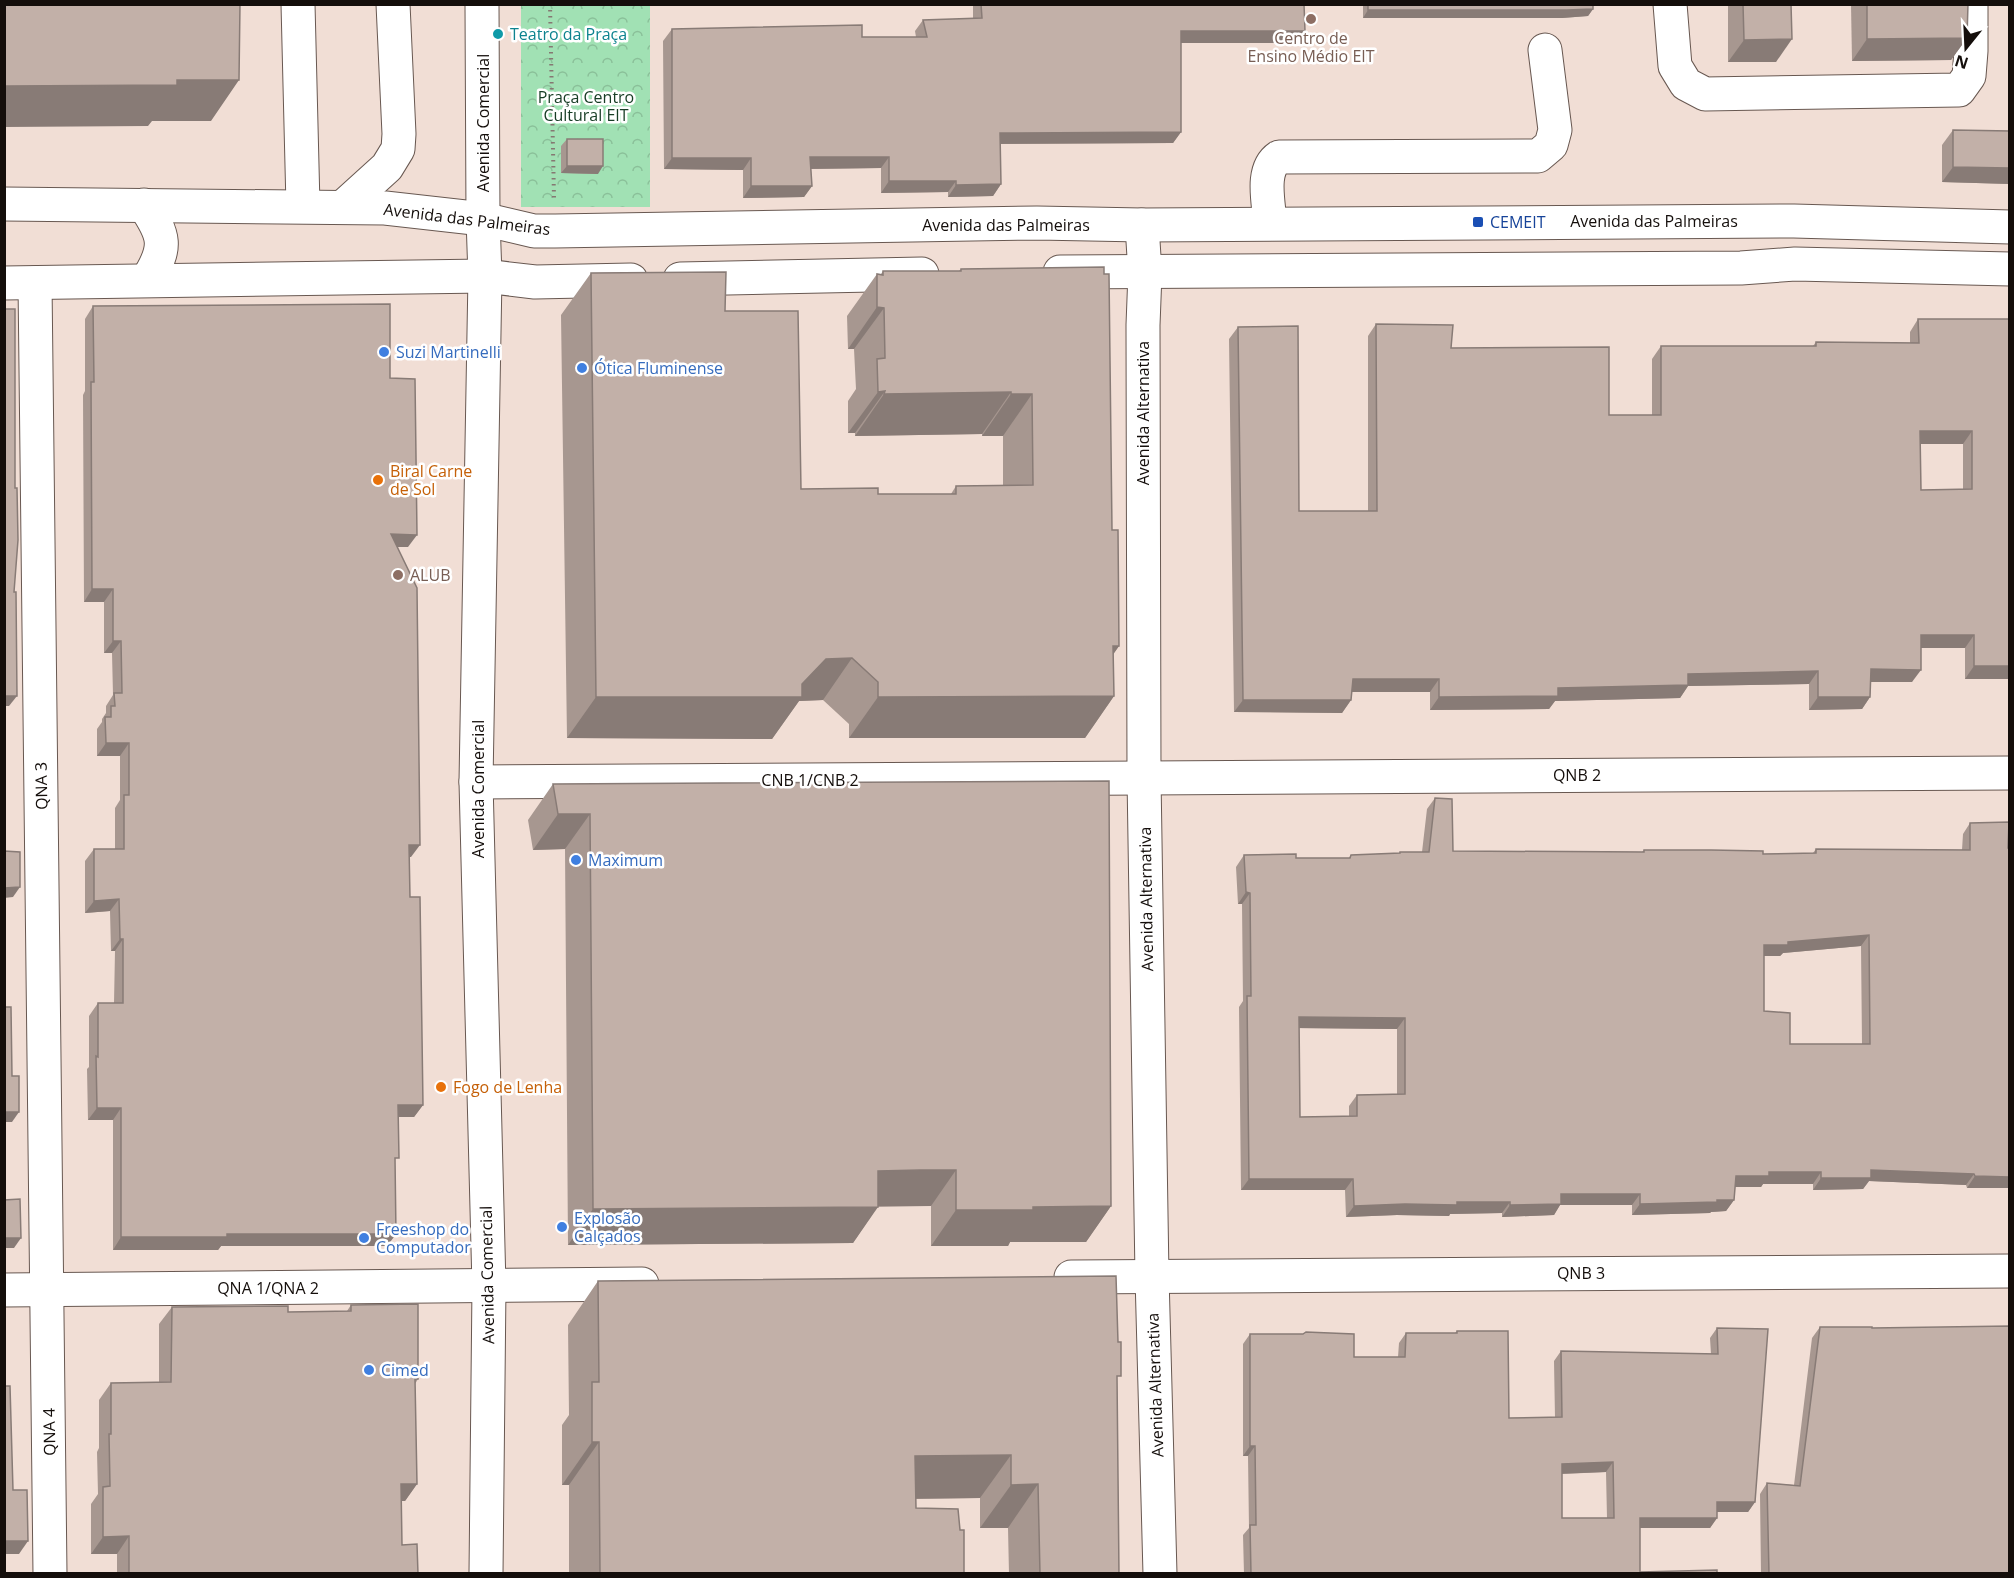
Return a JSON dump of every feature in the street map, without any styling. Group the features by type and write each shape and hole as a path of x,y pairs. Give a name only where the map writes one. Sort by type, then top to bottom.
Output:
{"street":[{"path":"298,4 303,206"},
{"path":"344,206 387,167 398,149 393,4"},
{"name":"Avenida Comercial","path":"483,4 485,276 476,782 489,1286 486,1574"},
{"path":"1670,4 1675,66 1686,84 1705,94 1959,90 1969,76 1971,4"},
{"path":"1270,223 1269,168 1279,157 1538,156 1551,145 1555,130 1545,50"},
{"name":"Avenida das Palmeiras","path":"4,204 385,208 483,219 534,231 1037,223 1142,225 1794,221 2010,227"},
{"path":"144,205 159,226 162,244 158,262 147,280"},
{"path":"1794,221 1815,233 1817,242 1815,250 1807,258 1795,264"},
{"name":"Avenida Alternativa","path":"1142,225 1145,273 1143,325 1144,778 1152,1276 1160,1574"},
{"path":"1026,272 1729,268 1795,264 2010,269"},
{"path":"20,283 485,276 535,282 954,274"},
{"name":"QNA 3","path":"20,283 47,1290"},
{"name":"QNB 2","path":"1144,778 2010,773"},
{"name":"CNB 1/CNB 2","path":"476,782 1144,778"},
{"name":"QNB 3","path":"1046,1277 2010,1271"},
{"name":"QNA 1/QNA 2","path":"4,1290 667,1283"},
{"name":"QNA 4","path":"47,1290 50,1574"}],"path":[{"path":"550,4 555,231"}],"green space":[{"name":"Praça Centro Cultural EIT","path":"521,5 650,5 650,207 521,207"}],"building":[{"path":"4,4 240,4 239,80 177,80 177,85 4,86"},
{"path":"981,4 1304,4 1305,31 1181,31 1181,132 1000,133 1001,184 956,185 956,181 889,181 889,157 810,157 812,186 751,186 751,158 672,158 672,29 862,25 862,37 927,37 923,20 982,18"},
{"path":"1368,4 1593,4 1593,9 1368,10"},
{"path":"1743,4 1791,4 1792,39 1744,40"},
{"path":"1867,4 1968,4 1967,38 1867,39"},
{"path":"1953,130 2010,131 2010,168 1953,167"},
{"path":"567,139 603,139 603,166 567,166"},
{"path":"1104,267 1104,274 1109,274 1112,530 1118,530 1119,646 1113,646 1114,696 878,697 878,682 852,658 826,659 802,684 802,697 596,697 591,273 726,272 725,311 798,311 801,489 878,488 878,494 956,494 956,486 1033,485 1032,394 1011,394 1011,392 884,394 885,391 878,392 877,359 885,358 884,308 877,307 877,274 883,275 883,271"},
{"path":"390,304 390,378 415,379 417,535 391,534 417,588 420,845 409,845 410,897 420,897 423,1105 398,1105 399,1158 395,1158 396,1234 227,1234 227,1237 121,1237 121,1108 97,1108 96,1056 98,1057 98,1003 123,1003 123,939 120,939 119,899 94,901 94,849 124,849 124,795 129,795 129,743 106,743 105,717 111,717 111,706 115,706 114,693 122,693 121,641 113,641 113,589 92,589 93,306"},
{"path":"4,309 15,309 15,488 17,488 18,540 14,592 16,592 17,696 4,696"},
{"path":"1918,319 2010,319 2010,666 1974,666 1974,635 1921,635 1921,670 1871,669 1870,697 1818,697 1818,671 1688,674 1688,685 1558,688 1558,696 1439,697 1439,679 1353,679 1351,700 1243,700 1238,327 1298,326 1299,511 1377,511 1376,324 1453,325 1451,348 1609,347 1609,415 1661,415 1661,346 1816,346 1816,342 1919,343","holes":["1920,431 1972,431 1972,489 1921,490"]},
{"path":"1109,781 1111,1206 1033,1207 1033,1210 956,1210 956,1170 920,1170 878,1171 878,1207 593,1209 590,814 558,814 553,784"},
{"path":"1435,798 1452,799 1453,851 1711,850 1763,851 1763,854 1816,853 1816,849 1970,850 1970,823 2009,822 2010,1177 1871,1170 1871,1178 1821,1178 1821,1172 1769,1172 1769,1176 1736,1176 1734,1200 1717,1200 1717,1202 1640,1204 1640,1194 1561,1194 1561,1204 1510,1205 1510,1202 1457,1202 1457,1205 1354,1206 1353,1179 1249,1179 1247,996 1251,996 1250,893 1246,892 1244,855 1296,854 1296,858 1350,858 1351,855 1429,852","holes":["1869,935 1870,1044 1790,1044 1790,1013 1764,1011 1764,945 1788,945 1788,942","1299,1017 1405,1018 1405,1094 1357,1095 1357,1116 1300,1117"]},
{"path":"4,851 20,852 20,887 4,888"},
{"path":"4,1007 11,1007 12,1076 19,1076 19,1112 4,1112"},
{"path":"20,1199 21,1238 4,1238 4,1200"},
{"path":"1116,1276 1118,1342 1121,1342 1121,1376 1117,1376 1119,1574 1040,1574 1038,1484 1011,1485 1011,1455 915,1456 916,1508 958,1509 960,1530 964,1530 964,1574 600,1574 599,1442 592,1442 592,1382 599,1382 598,1281"},
{"path":"418,1304 418,1379 415,1379 417,1484 401,1484 402,1545 417,1544 418,1574 129,1574 129,1536 103,1537 103,1487 110,1486 111,1383 171,1382 172,1307 288,1306 288,1312 351,1311 351,1305"},
{"path":"2010,1326 2010,1574 1769,1574 1767,1483 1800,1486 1820,1327"},
{"path":"1717,1328 1768,1329 1755,1502 1717,1502 1717,1518 1640,1518 1640,1572 1717,1570 1717,1574 1251,1574 1250,1525 1256,1525 1255,1446 1250,1446 1250,1334 1303,1334 1306,1332 1354,1334 1354,1357 1405,1357 1406,1333 1508,1331 1509,1418 1562,1417 1561,1351 1718,1354","holes":["1613,1462 1614,1518 1562,1518 1562,1464"]},
{"path":"4,1386 10,1386 13,1490 27,1490 28,1541 4,1541"}],"place":[{"name":"Centro de Ensino Médio EIT","path":"1311,19"},
{"name":"Teatro da Praça","path":"498,34"},
{"name":"CEMEIT","path":"1478,222"},
{"name":"Suzi Martinelli","path":"384,352"},
{"name":"Ótica Fluminense","path":"582,368"},
{"name":"Biral Carne de Sol","path":"378,480"},
{"name":"ALUB","path":"398,575"},
{"name":"Maximum","path":"576,860"},
{"name":"Fogo de Lenha","path":"441,1087"},
{"name":"Explosão Calçados","path":"562,1227"},
{"name":"Freeshop do Computador","path":"364,1238"},
{"name":"Cimed","path":"369,1370"}]}
